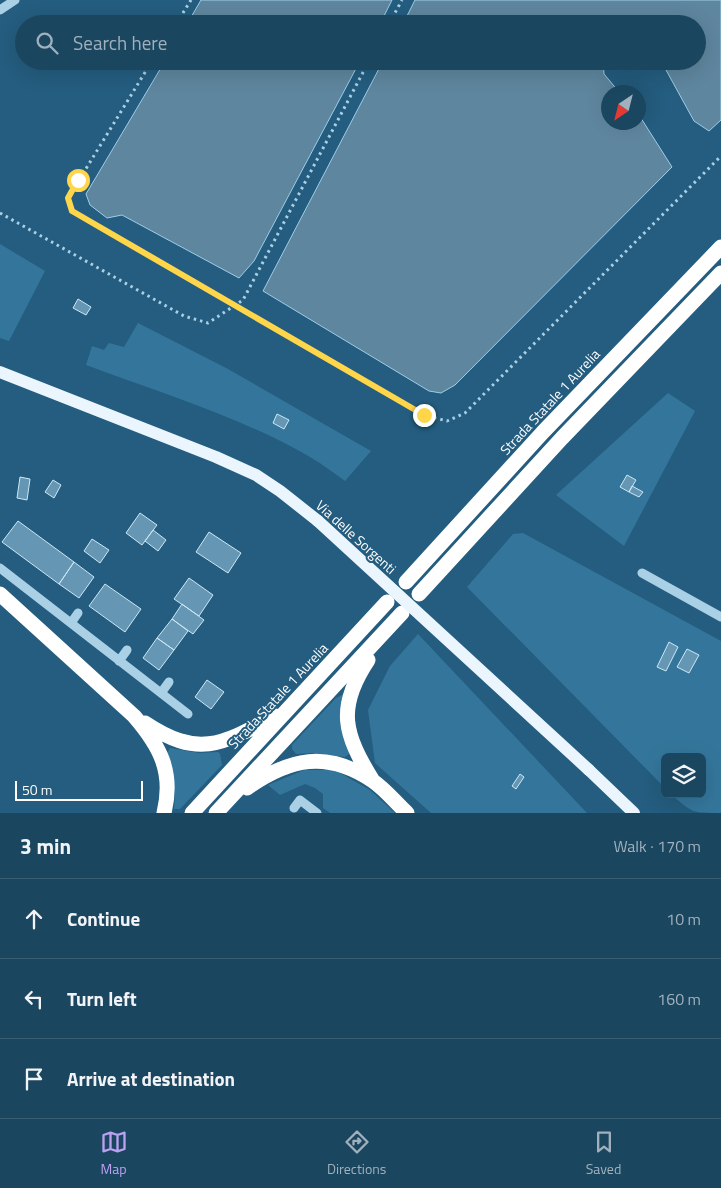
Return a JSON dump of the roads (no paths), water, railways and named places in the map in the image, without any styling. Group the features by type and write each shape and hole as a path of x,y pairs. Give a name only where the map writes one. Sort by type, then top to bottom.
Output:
{"highway":[{"name":"Strada Statale 1 Aurelia","path":"406,582 537,439 721,247"},
{"path":"419,594 562,438 721,273"},
{"path":"0,594 134,716 150,735 161,753 167,781 164,813"},
{"name":"Strada Statale 1 Aurelia","path":"192,813 387,602"},
{"path":"220,809 402,613"},
{"path":"374,782 358,757 352,742 348,726 347,706 360,672 388,627"},
{"path":"134,716 168,737 202,745 224,741 237,736 288,709"},
{"path":"220,809 257,781 282,767 300,762 318,761 352,770 374,782 408,813"}],"main road":[{"name":"Via delle Sorgenti","path":"0,372 216,456 256,476 280,491 318,521 634,813"}],"street":[{"path":"0,10 15,0"},
{"path":"0,568 188,714"},
{"path":"642,573 721,617"},
{"path":"71,623 78,612"},
{"path":"119,661 127,650"},
{"path":"161,693 169,682"},
{"path":"294,808 300,800 317,813"}]}
